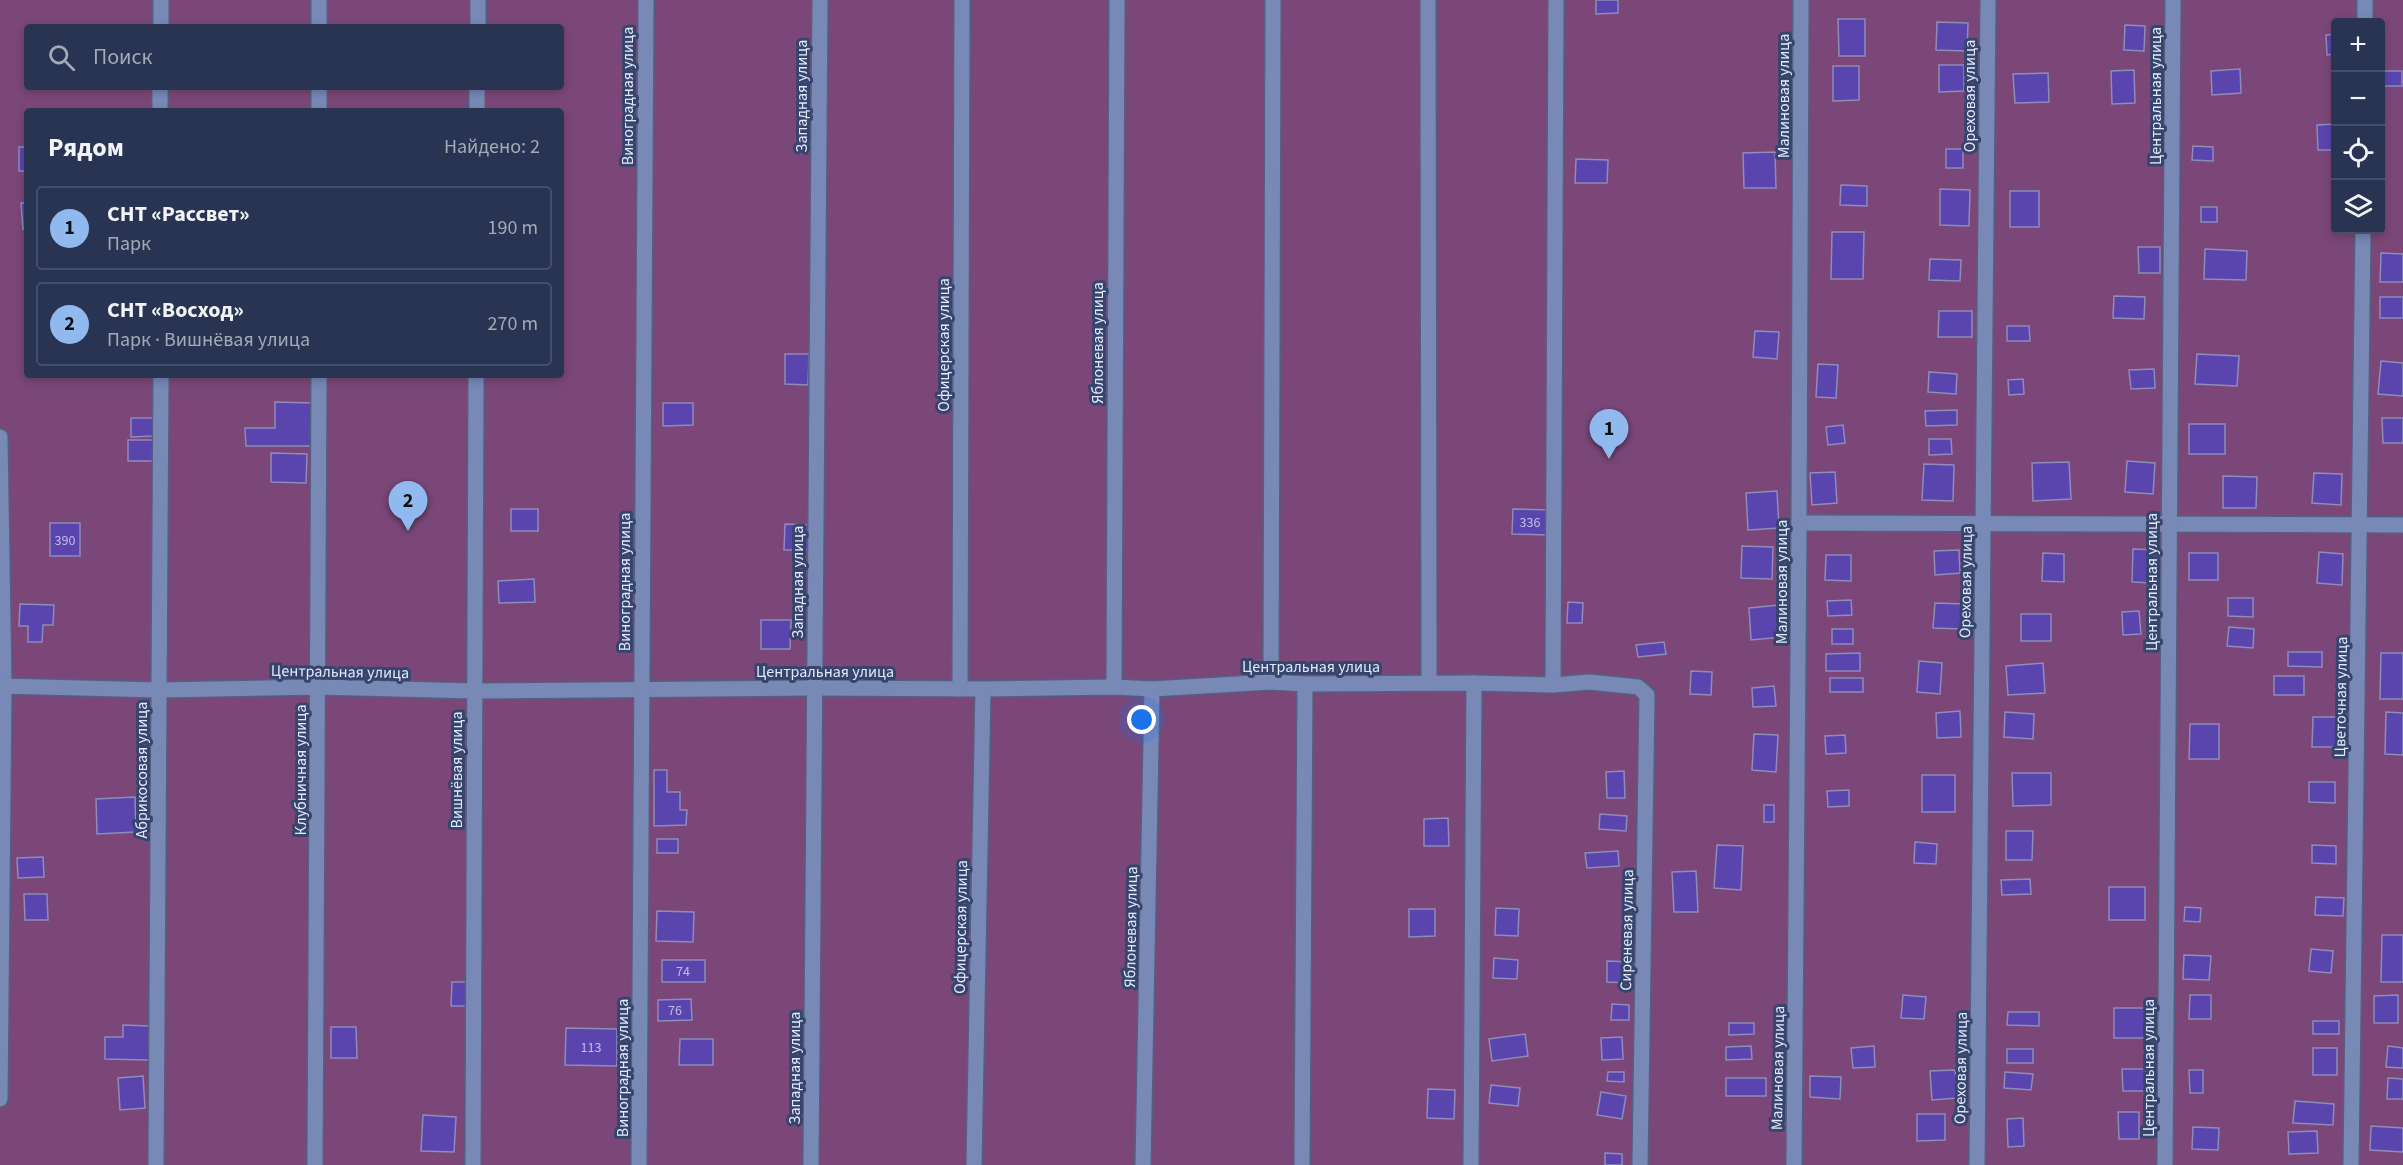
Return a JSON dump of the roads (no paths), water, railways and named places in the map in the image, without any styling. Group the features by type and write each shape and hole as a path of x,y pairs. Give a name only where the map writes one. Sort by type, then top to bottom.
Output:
{"street":[{"path":"161,0 161,24"},
{"path":"319,24 320,0"},
{"path":"478,0 478,24"},
{"name":"Виноградная улица","path":"639,1165 646,0"},
{"name":"Западная улица","path":"811,1165 820,0"},
{"name":"Офицерская улица","path":"960,689 962,0"},
{"name":"Яблоневая улица","path":"1114,687 1117,0"},
{"path":"1270,682 1273,0"},
{"path":"1428,0 1429,683"},
{"path":"1553,685 1556,0"},
{"name":"Малиновая улица","path":"1794,1165 1801,0"},
{"name":"Ореховая улица","path":"1977,1165 1988,0"},
{"name":"Центральная улица","path":"2165,1165 2173,0"},
{"path":"2365,0 2365,18"},
{"path":"160,90 160,108"},
{"path":"319,90 319,108"},
{"path":"477,90 477,108"},
{"name":"Цветочная улица","path":"2351,1165 2363,234"},
{"name":"Абрикосовая улица","path":"156,1165 161,378"},
{"name":"Клубничная улица","path":"315,1165 319,378"},
{"name":"Вишнёвая улица","path":"473,1165 476,378"},
{"path":"0,437 2,686 0,1099"},
{"path":"1799,523 2403,525"},
{"name":"Центральная улица","path":"2,686 159,690 318,687 474,691 1114,687 1152,689 1270,682 1553,685 1589,682 1624,684 1638,687 1647,694"},
{"path":"1471,1165 1474,683"},
{"path":"1302,1165 1305,684"},
{"name":"Офицерская улица","path":"974,1165 983,689"},
{"name":"Яблоневая улица","path":"1143,1165 1152,689"},
{"name":"Сиреневая улица","path":"1640,1165 1647,694"}],"place":[{"name":"СНТ «Рассвет»","path":"1609,459"},
{"name":"СНТ «Восход»","path":"408,531"}]}
